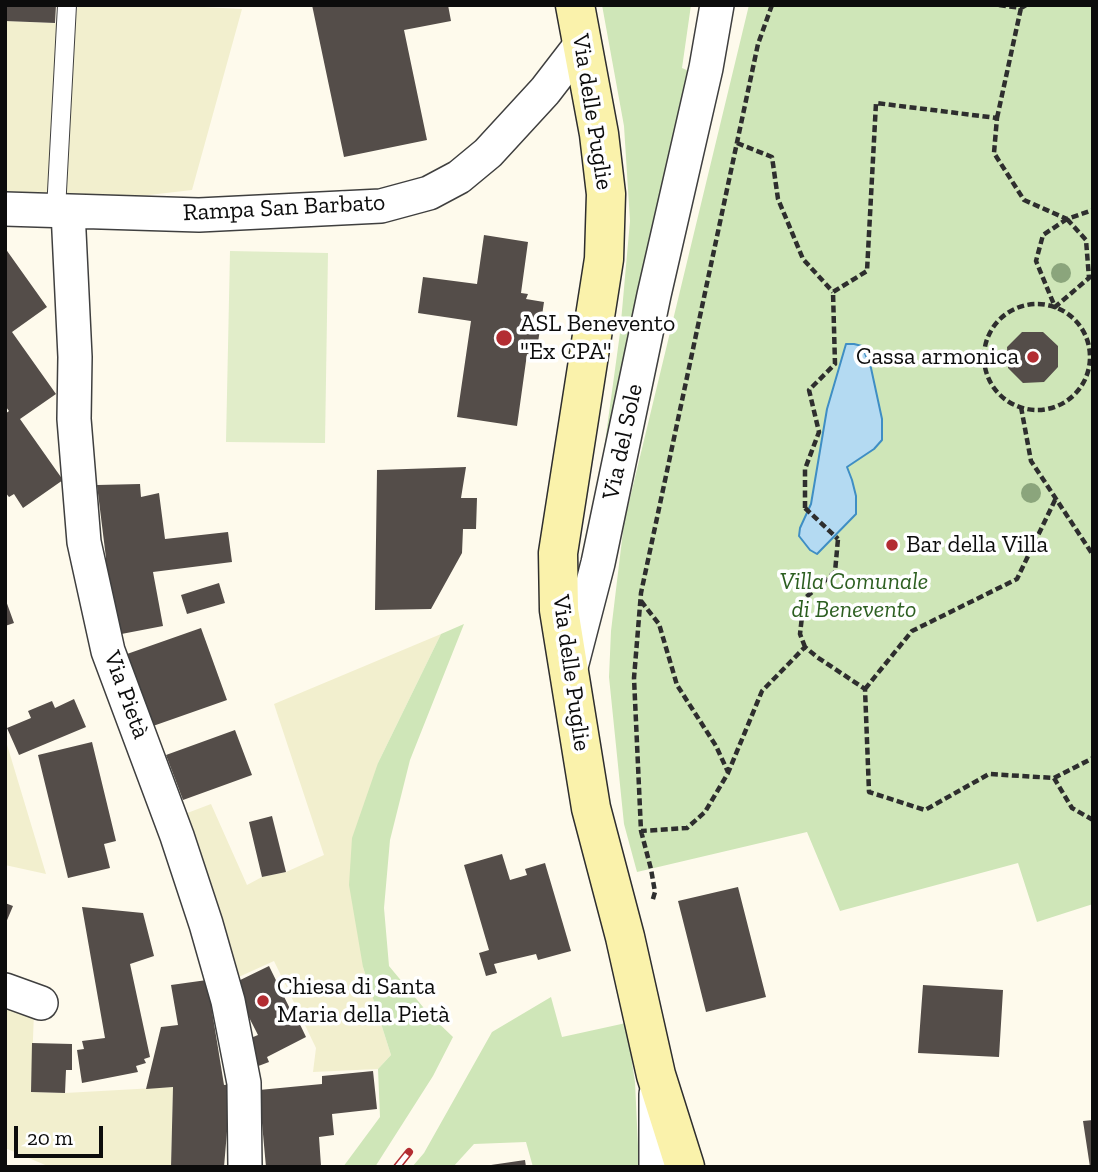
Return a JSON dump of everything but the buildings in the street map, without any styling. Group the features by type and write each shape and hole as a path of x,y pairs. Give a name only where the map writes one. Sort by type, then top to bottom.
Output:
{"street":[{"name":"Via delle Puglie","path":"575,5 599,134 606,194 604,260 558,553 559,610 591,808 625,937 656,1074 685,1167"},
{"name":"Via del Sole","path":"570,673 598,563 706,68 717,5"},
{"name":"Rampa San Barbato","path":"5,209 199,215 381,206 429,193 459,177 488,153 536,101 582,43"},
{"name":"Via Pietà","path":"62,211 75,357 74,419 84,542 108,650 177,836 228,1001 244,1083 244,1167"},
{"path":"5,990 41,1003"},
{"path":"656,1074 656,1167"}],"lane":[{"path":"62,211 67,5"}],"path":[{"path":"772,5 758,44 640,600 634,678 640,831 687,828 705,812 728,773 762,691 805,647"},
{"path":"999,5 1023,7 997,118 994,153 1024,200 1067,219 1086,240 1089,278 1055,307"},
{"path":"833,292 867,271 876,103 997,118"},
{"path":"737,143 772,157 778,199 803,259 833,292 835,364 809,390 819,432 805,469 805,508 838,539 835,572 804,599 800,634 805,647 865,689"},
{"path":"1055,307 1036,261 1043,235 1067,219 1093,210"},
{"path":"1039,304 1055,307 1069,315 1080,326 1087,340 1090,371 1082,386 1070,398 1055,407 1038,410 1021,407 1006,400 994,388 986,373 984,356 987,339 995,324 1007,313 1022,306 1039,304"},
{"path":"1021,407 1031,461 1093,555"},
{"path":"1056,498 1017,579 912,631 865,689 869,792 925,810 989,774 1054,778 1093,758"},
{"path":"640,600 659,624 677,685 716,746 728,773"},
{"path":"1054,778 1073,808 1093,820"}],"shaded area":[{"path":"78,5 165,5 242,9 192,190 123,198 5,197 5,21 74,24"},
{"path":"441,634 378,763 363,967 391,1055 378,1069 313,1072 316,1048 274,961 232,980 182,815 211,804 247,885 324,855 274,704"},
{"path":"5,738 46,874 5,865"},
{"path":"5,1002 34,1012 31,1092 65,1093 173,1087 171,1167 50,1167 5,1148"}],"green space":[{"path":"602,5 691,5 682,68 696,74 599,486 620,333 630,221 624,126"},
{"name":"Villa Comunale di Benevento","path":"749,5 1093,5 1093,904 1037,922 1018,863 840,911 807,832 637,872 624,824 609,677 611,631 624,523"},
{"path":"230,251 328,253 325,443 226,442"},
{"path":"464,624 410,760 390,840 384,908 389,966 428,1013 453,1037 433,1076 375,1167 343,1167 380,1117 378,1069 391,1055 363,967 349,885 352,838 378,763 441,634"},
{"path":"551,997 562,1037 626,1023 635,1082 639,1167 533,1167 526,1142 474,1144 453,1167 412,1167 424,1153 492,1032"}],"water":[{"path":"846,344 862,346 871,368 882,419 882,440 874,449 847,467 856,496 856,514 817,554 810,550 799,536 800,528 811,504 827,409"}],"railway":[{"path":"397,1167 409,1152"}],"place":[{"name":"ASL Benevento \"Ex CPA\"","path":"504,338"},
{"name":"Cassa armonica","path":"1033,357"},
{"name":"Bar della Villa","path":"892,545"},
{"name":"Chiesa di Santa Maria della Pietà","path":"263,1001"}]}
